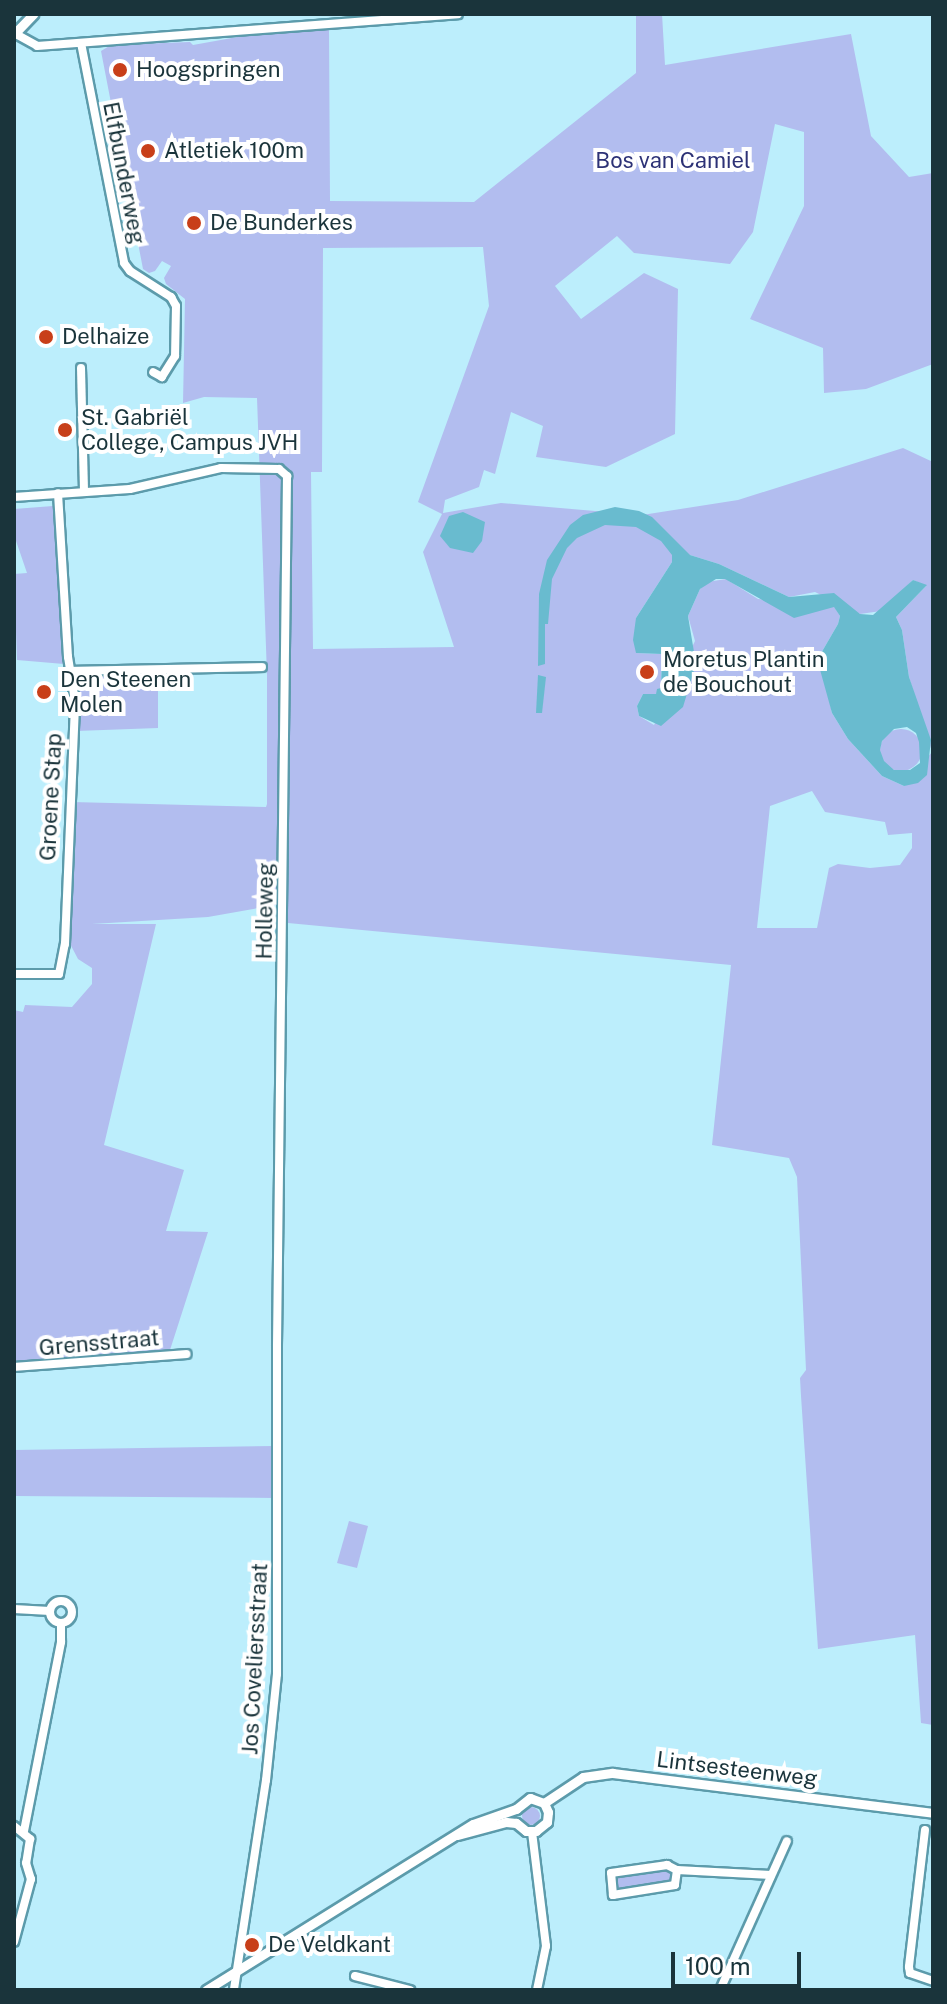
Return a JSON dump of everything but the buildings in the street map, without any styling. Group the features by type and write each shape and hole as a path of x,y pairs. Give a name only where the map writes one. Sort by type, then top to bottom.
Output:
{"street":[{"path":"33,14 14,34 32,46 458,14"},
{"name":"Elfbunderweg","path":"81,43 124,263 130,271 171,297 176,306 176,353 162,377"},
{"path":"14,497 84,490 81,368"},
{"path":"153,372 172,383"},
{"name":"Holleweg","path":"84,490 130,489 221,468 253,466 279,469 287,476 277,1346"},
{"name":"Groene Stap","path":"14,974 59,974 65,944 63,925 75,701 70,671 58,493"},
{"path":"70,671 262,667"},
{"name":"Jos Coveliersstraat","path":"234,1990 267,1771 277,1674 277,1346"},
{"name":"Grensstraat","path":"14,1367 187,1354"},
{"path":"57,1602 69,1605 70,1618 61,1623 53,1620 50,1611 57,1602"},
{"path":"14,1609 50,1611"},
{"path":"24,1831 61,1642 61,1623"},
{"name":"Lintsesteenweg","path":"206,1990 487,1818 516,1809 526,1799 544,1803 577,1779 592,1774 613,1773 933,1813"},
{"path":"532,1832 547,1822 544,1803"},
{"path":"516,1809 516,1823 532,1832"},
{"name":"Lintsesteenweg","path":"457,1835 494,1823 516,1823"},
{"path":"14,1826 24,1831 30,1839 26,1863 31,1879 14,1942"},
{"path":"925,1830 909,1967 910,1973 916,1977 933,1981"},
{"path":"532,1832 546,1946 537,1990"},
{"path":"720,1990 787,1841"},
{"path":"677,1870 675,1885 613,1895 611,1873 667,1865 677,1870 771,1875"},
{"path":"355,1976 410,1990"}],"green space":[{"name":"Bos van Camiel","path":"636,14 662,14 665,65 851,34 871,136 909,177 933,173 933,364 866,389 824,393 823,348 750,319 804,206 804,132 775,124 753,232 730,264 634,253 617,236 555,286 581,319 644,273 678,289 675,434 606,467 536,457 543,426 511,412 495,474 484,470 479,487 445,500 443,513 501,503 642,515 738,500 903,448 933,462 933,1725 921,1723 915,1635 818,1649 800,1378 806,1370 797,1177 789,1158 712,1145 731,965 288,923 287,903 208,917 92,924 156,924 104,1145 184,1170 166,1231 208,1232 170,1350 14,1364 14,1010 23,1012 25,1005 72,1007 92,984 92,968 78,959 67,938 66,927 61,926 72,802 266,807 267,804 267,675 257,398 204,397 183,403 185,299 166,284 164,278 171,266 162,261 155,271 149,273 143,269 101,51 111,45 190,42 193,45 254,34 329,28 330,201 474,202 636,73","holes":["483,247 489,306 418,502 442,514 423,552 454,647 313,649 311,472 322,472 323,248","690,555 719,564 789,597 815,592 860,614 881,611 913,580 926,586 896,617 902,630 909,677 932,752 904,786 882,776 848,739 832,713 820,655 838,624 840,616 834,606 758,599 726,579 707,582 700,589 688,616 695,641 654,725 639,716 637,706 643,694 656,694 661,689 662,654 636,653 636,618 672,562","812,791 825,812 885,822 888,835 912,833 912,848 900,865 870,868 838,864 829,868 817,928 757,928 770,806"]},
{"path":"53,506 64,664 17,660 14,574 27,573 14,535 14,509"},
{"path":"79,675 158,676 158,728 76,731 75,680"},
{"path":"901,729 916,735 922,750 916,765 901,771 886,765 880,750 886,735"},
{"path":"274,1446 275,1498 14,1496 14,1450"},
{"path":"349,1521 368,1526 357,1568 337,1563"},
{"path":"531,1807 540,1816 531,1825 522,1816"},
{"path":"667,1869 674,1872 667,1884 621,1890 615,1887 616,1876"}],"shaded area":[{"path":"615,507 639,511 652,517 690,555 719,564 789,597 834,593 860,614 873,615 913,580 927,585 896,617 902,630 909,677 931,740 927,775 918,783 904,786 882,776 848,739 832,713 819,666 820,655 838,624 840,616 834,607 794,618 725,579 716,579 700,589 688,616 696,664 683,707 661,726 639,716 637,706 643,694 656,694 657,689 661,688 662,654 636,653 633,640 636,618 672,562 672,555 661,541 636,527 605,525 577,538 567,548 552,579 548,624 545,624 545,664 538,666 539,594 547,560 570,525 583,515","holes":["907,727 916,733 920,763 910,770 894,770 884,761 880,750 882,741 894,729"]},
{"path":"463,512 485,522 482,541 473,553 450,548 440,536 449,516"},
{"path":"538,675 546,677 542,713 536,713"}],"place":[{"name":"Hoogspringen","path":"120,70"},
{"name":"Atletiek 100m","path":"148,151"},
{"name":"De Bunderkes","path":"194,223"},
{"name":"Delhaize","path":"46,337"},
{"name":"St. Gabriël College, Campus JVH","path":"65,430"},
{"name":"Moretus Plantin de Bouchout","path":"647,672"},
{"name":"Den Steenen Molen","path":"44,692"},
{"name":"De Veldkant","path":"252,1945"}]}
